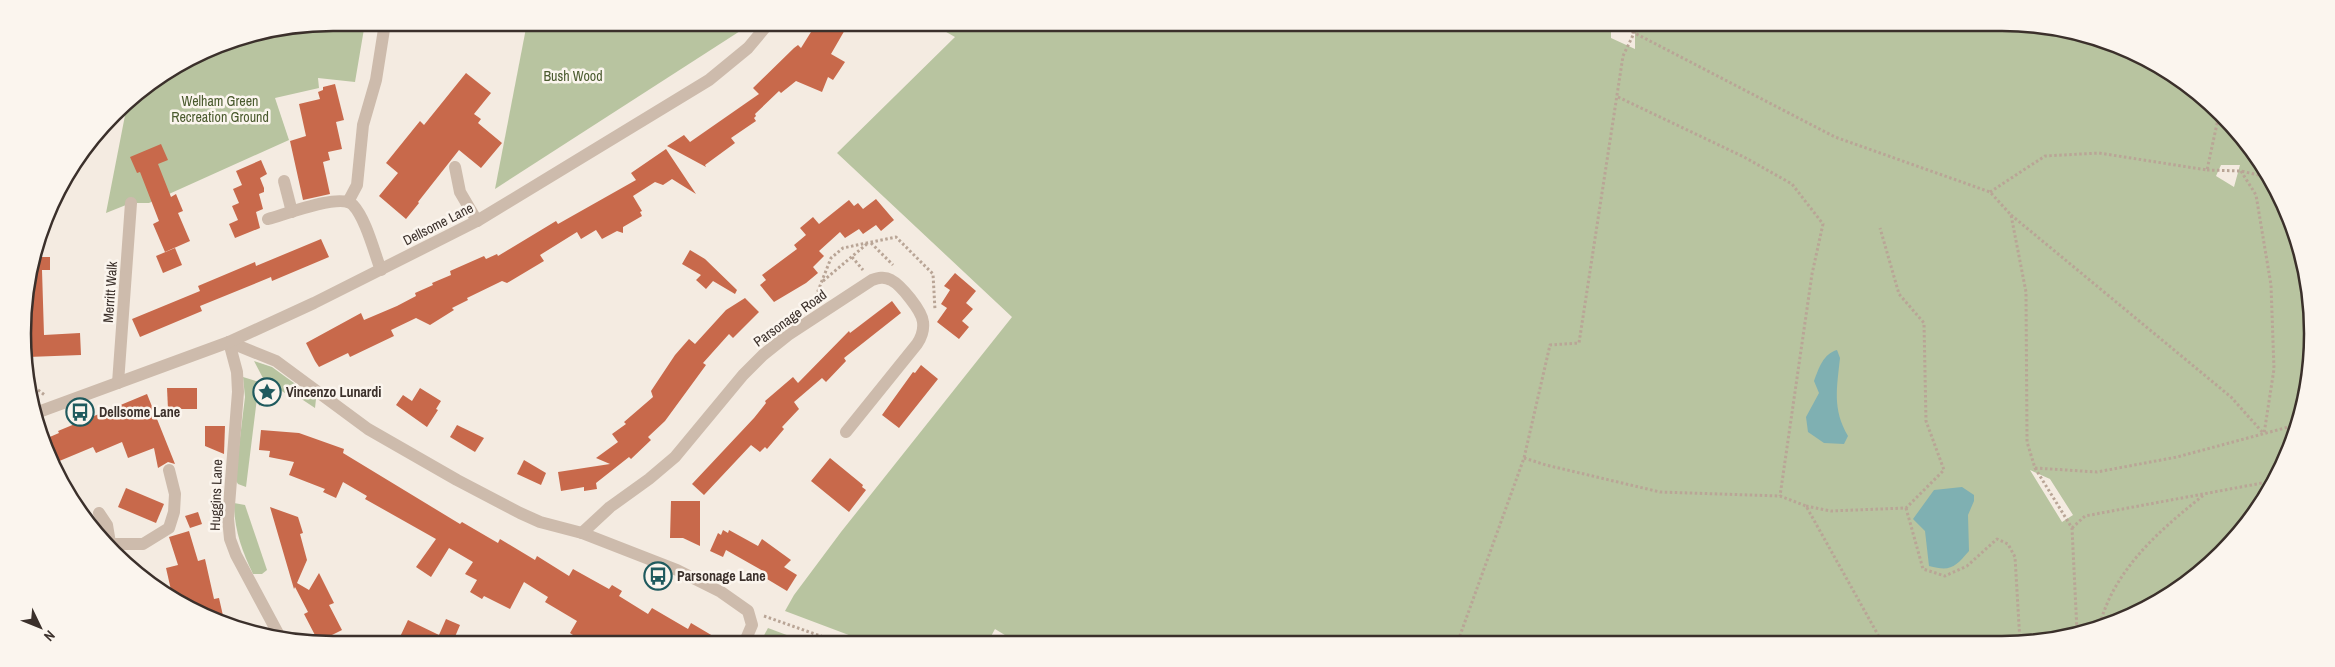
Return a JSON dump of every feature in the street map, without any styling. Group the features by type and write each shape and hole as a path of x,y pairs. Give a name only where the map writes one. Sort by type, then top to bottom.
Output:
{"street":[{"path":"348,202 357,185 363,125 376,80 384,31"},
{"name":"Dellsome Lane","path":"42,411 229,342 381,270 477,221 709,80 748,48 762,31"},
{"path":"455,167 460,192 477,221"},
{"path":"284,181 292,212"},
{"path":"268,219 332,201 353,204 363,222 381,270"},
{"name":"Merritt Walk","path":"118,383 131,203"},
{"name":"Parsonage Road","path":"582,533 610,507 649,479 675,457 743,375 763,355 788,335 872,280 886,278 898,286 918,309 923,320 922,332 917,344 846,432"},
{"path":"229,342 276,361 368,429 456,480 540,522 582,533 677,570 721,592 741,605 750,617 752,625 748,636"},
{"name":"Huggins Lane","path":"229,342 237,372 238,392 228,518 230,539 277,630"},
{"path":"117,544 143,544 169,528 174,512 175,494 169,470"},
{"path":"99,513 107,524 109,536"}],"path":[{"path":"1460,636 1524,458 1550,345 1580,343 1623,56 1634,32 1835,137 1990,192 2011,215 2231,397 2264,434"},
{"path":"1618,96 1744,157 1792,184 1823,224 1812,274 1780,496"},
{"path":"2207,170 2217,122"},
{"path":"1990,192 2045,156 2099,153 2207,170 2241,172 2259,175"},
{"path":"2241,172 2256,196 2271,285 2274,370 2264,434"},
{"path":"2011,215 2026,292 2027,442 2035,468 2072,528 2077,626"},
{"path":"1524,458 1660,492 1780,496 1806,506 1831,511 1906,508 1944,470 1926,421 1924,323 1899,294 1880,228"},
{"path":"822,282 869,243"},
{"path":"36,389 49,398"},
{"path":"2035,468 2097,472 2177,457 2289,428"},
{"path":"2072,528 2085,516 2264,483"},
{"path":"2102,619 2106,605 2132,562 2169,522 2206,494"},
{"path":"1806,506 1879,636"},
{"path":"1906,508 1923,569 1945,576 1967,566 1997,540 2008,544 2015,557 2020,635"},
{"path":"750,617 767,616 821,636"}],"green space":[{"name":"Welham Green Recreation Ground","path":"364,31 355,82 318,78 319,88 275,98 289,140 149,203 131,203 106,213 125,115 166,82 200,62 236,47 255,42 294,34"},
{"name":"Bush Wood","path":"525,31 740,31 495,189"},
{"path":"944,31 1611,31 1611,38 1635,49 1635,31 2002,31 2041,34 2099,47 2135,62 2169,82 2201,106 2229,134 2263,182 2273,200 2288,236 2298,275 2303,314 2304,334 2301,373 2288,431 2273,467 2253,501 2229,533 2201,561 2153,595 2135,605 2099,620 2060,630 2002,636 1006,636 995,629 991,636 851,636 785,611 794,595 841,532 1012,317 837,153 955,37","holes":["2221,165 2240,165 2234,187 2216,176","2030,470 2050,479 2073,515 2062,522"]},
{"path":"254,361 272,367 316,399 315,408 294,394 285,393 264,380"},
{"path":"243,377 259,382 246,487 238,484 235,479 245,397"},
{"path":"263,383 278,392 259,406"},
{"path":"234,503 245,505 267,570 262,574 253,574 245,557 237,531"},
{"path":"768,628 789,636 764,636"}],"water":[{"path":"1837,350 1840,358 1837,388 1838,407 1848,436 1844,444 1824,443 1808,432 1806,417 1819,393 1814,381 1820,367 1828,355"},
{"path":"1962,487 1974,495 1974,501 1968,515 1969,551 1952,567 1936,568 1929,566 1925,531 1913,519 1934,490"}],"building":[{"path":"812,31 844,31 831,54 845,62 833,80 828,77 822,92 796,81 781,93 779,91 755,114 754,118 756,121 731,138 735,143 705,165 706,167 667,146 684,135 690,142 759,94 753,88 794,48 798,45 801,48"},
{"path":"466,73 491,93 474,114 481,119 478,123 502,143 481,168 459,150 406,219 379,196 398,173 386,163 420,121 424,125"},
{"path":"335,84 344,120 336,122 342,149 328,152 330,160 323,162 330,194 303,200 290,141 306,136 299,104 320,99 318,92 323,90 323,87"},
{"path":"161,144 168,160 158,164 171,197 176,194 183,211 178,213 190,241 165,252 153,224 159,221 140,172 137,173 130,157"},
{"path":"666,149 696,194 672,179 663,185 655,182 633,196 642,211 640,212 642,216 623,227 623,233 617,231 602,239 596,230 581,239 577,232 540,255 544,261 507,283 502,281 467,298 468,300 452,308 454,310 430,325 416,318 391,330 394,336 350,357 348,353 319,367 315,361 306,343 361,313 364,320 397,306 416,296 415,293 433,285 432,283 451,275 450,271 484,256 486,259 497,254 498,256 556,221 558,224 636,180 631,173"},
{"path":"261,160 267,174 260,178 264,188 264,192 259,194 263,209 256,212 260,228 235,238 229,224 238,220 232,206 239,203 233,189 242,185 236,171"},
{"path":"876,199 894,220 881,231 876,225 863,234 859,229 845,238 840,232 819,251 824,256 813,267 818,273 806,283 774,302 760,285 766,280 762,275 797,249 794,245 806,235 800,228 813,217 819,224 849,200 854,206 858,203 863,209"},
{"path":"321,239 329,257 272,281 271,277 200,306 202,311 140,337 132,319 200,291 198,286 255,262 256,266"},
{"path":"175,248 182,265 163,273 156,256"},
{"path":"690,250 705,259 737,290 735,294 713,281 706,289 696,280 701,275 682,264"},
{"path":"42,257 50,257 50,270 42,270 44,335 80,333 81,355 32,357 32,314"},
{"path":"955,273 976,291 966,303 973,309 962,321 969,327 959,339 937,322 947,308 941,304 950,290 944,286"},
{"path":"745,298 759,312 733,338 729,334 703,363 706,365 665,421 648,437 651,440 631,459 629,457 596,483 597,489 584,491 584,487 561,491 558,472 610,464 596,458 618,442 612,434 626,424 624,422 653,397 651,391 675,355 689,339 695,344 726,310"},
{"path":"892,301 901,313 844,358 846,361 826,382 822,378 794,402 799,409 782,427 784,429 767,449 765,447 760,452 751,445 704,495 692,484 754,418 766,403 765,401 793,377 798,383 849,331 850,333"},
{"path":"921,365 938,379 899,428 882,415 913,372 915,373"},
{"path":"167,388 197,388 197,409 168,409"},
{"path":"420,388 441,401 436,409 438,410 427,427 396,405 403,395 412,401"},
{"path":"147,394 175,464 168,462 158,468 154,448 128,458 122,442 96,453 93,447 59,461 49,437 59,433 58,431"},
{"path":"457,425 484,438 475,452 450,437"},
{"path":"205,426 225,426 224,454 205,446"},
{"path":"261,430 299,433 344,449 343,453 460,524 462,522 498,543 500,539 535,560 537,556 569,576 573,569 609,589 612,585 622,591 619,596 648,614 652,608 688,629 691,623 713,636 574,636 570,633 577,621 545,602 548,597 524,582 510,609 484,596 482,599 470,592 477,580 465,574 473,562 449,548 431,577 416,567 436,539 365,499 367,496 343,482 336,498 323,492 325,489 289,475 294,462 269,457 270,451 259,450"},
{"path":"830,458 863,485 862,487 866,490 849,512 811,481"},
{"path":"524,460 546,473 541,485 517,474"},
{"path":"126,488 164,504 156,523 118,507"},
{"path":"671,501 700,501 700,546 683,538 670,538"},
{"path":"270,507 298,517 303,533 300,534 307,560 297,583 309,590 319,573 334,603 329,605 342,630 330,636 315,635 304,614 308,612 295,587 294,589"},
{"path":"198,512 202,524 190,528 185,516"},
{"path":"723,530 728,533 729,530 758,546 762,539 791,560 784,567 797,575 787,591 762,576 765,572 726,550 723,557 710,551 718,533 721,535"},
{"path":"189,531 198,561 205,559 214,599 219,598 223,615 200,605 171,588 166,568 178,565 169,537"},
{"path":"446,619 460,625 455,636 400,636 408,620 439,635"}],"place":[{"name":"Vincenzo Lunardi","path":"267,392"},
{"name":"Dellsome Lane","path":"80,412"},
{"name":"Parsonage Lane","path":"658,576"}]}
